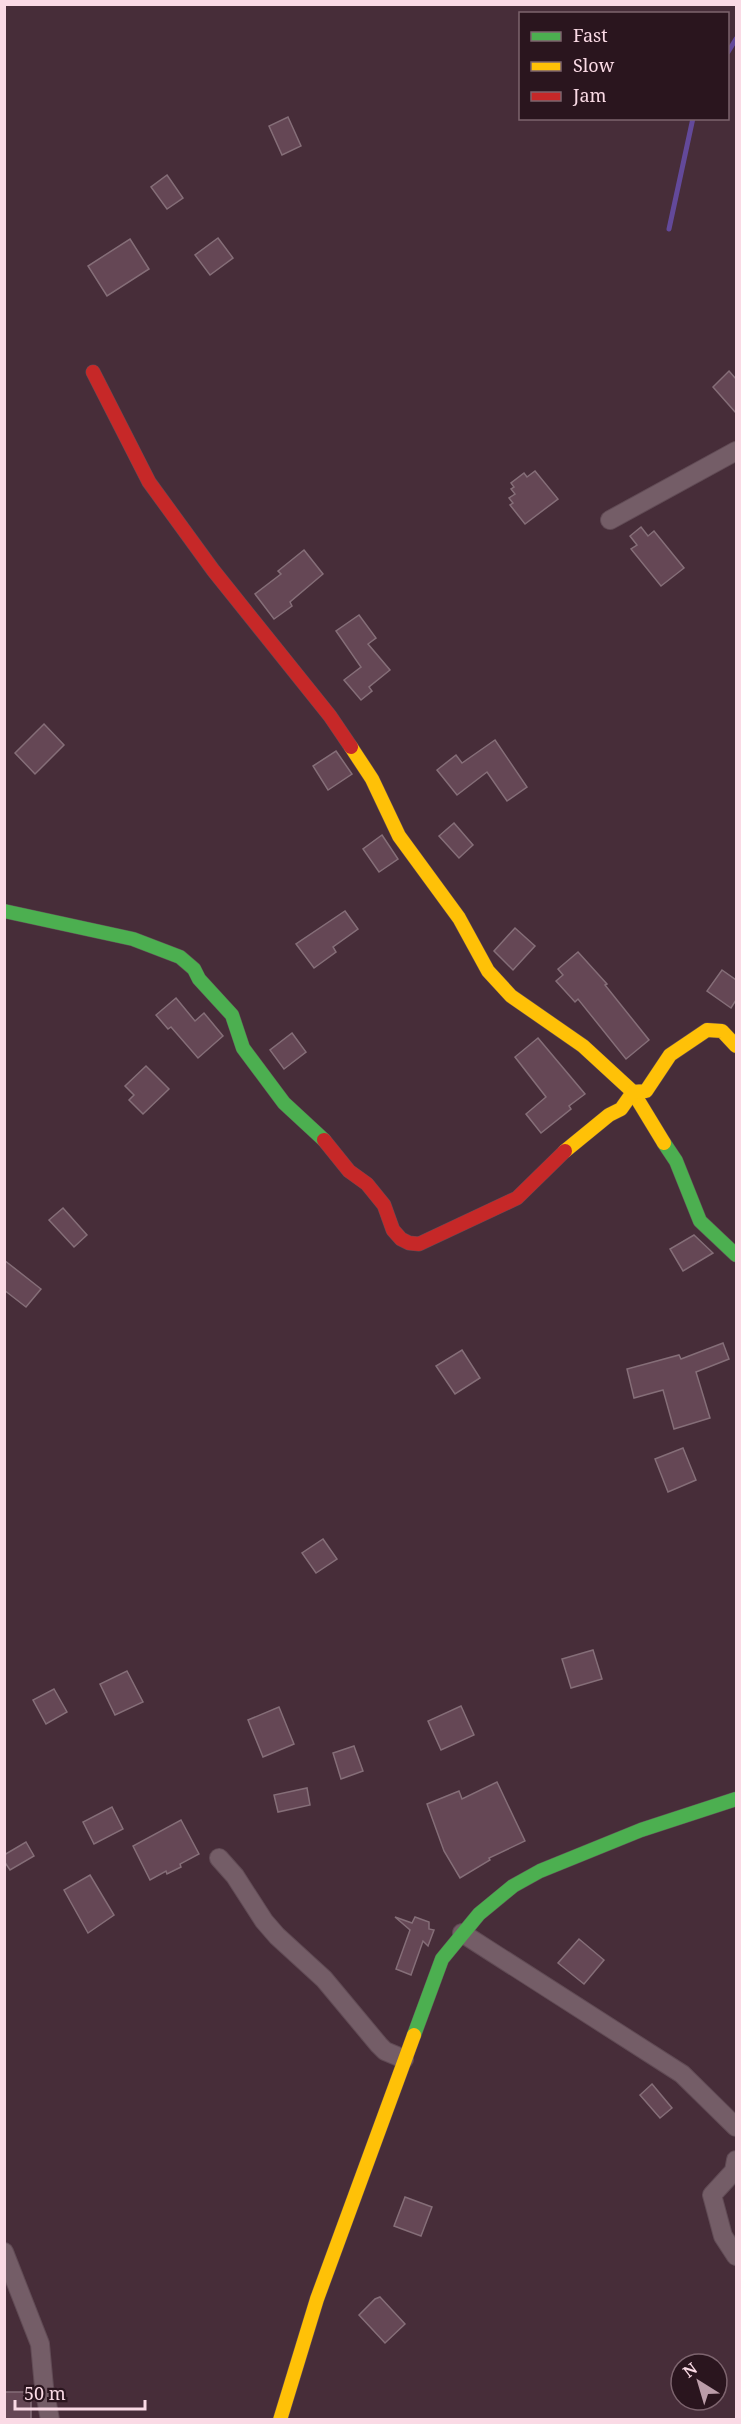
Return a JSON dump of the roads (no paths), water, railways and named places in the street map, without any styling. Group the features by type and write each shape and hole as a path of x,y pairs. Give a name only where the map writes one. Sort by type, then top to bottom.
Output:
{"street":[{"path":"93,372 149,482 213,570 330,716 372,779 399,836 459,918 488,971 511,996 583,1046 633,1092 676,1161 700,1221 736,1255"},
{"path":"610,520 736,452"},
{"path":"4,911 133,939 180,957 232,1015 243,1048 284,1103 324,1140 349,1171 367,1184 384,1204 393,1230 408,1243 419,1244 432,1239 517,1198 556,1158 609,1115 621,1109 633,1092"},
{"path":"633,1092 646,1091 670,1055 707,1030 722,1031 736,1046"},
{"path":"280,2420 318,2299 442,1959 479,1914 513,1886 540,1871 641,1830 736,1799"},
{"path":"219,1858 235,1876 250,1903 277,1936 324,1978 385,2051 404,2059"},
{"path":"462,1933 682,2074 736,2127"},
{"path":"736,2160 734,2171 712,2194 723,2236 736,2256"},
{"path":"4,2252 40,2344 50,2420"}],"waterway":[{"path":"729,50 736,39"},
{"path":"669,229 693,120"}]}
